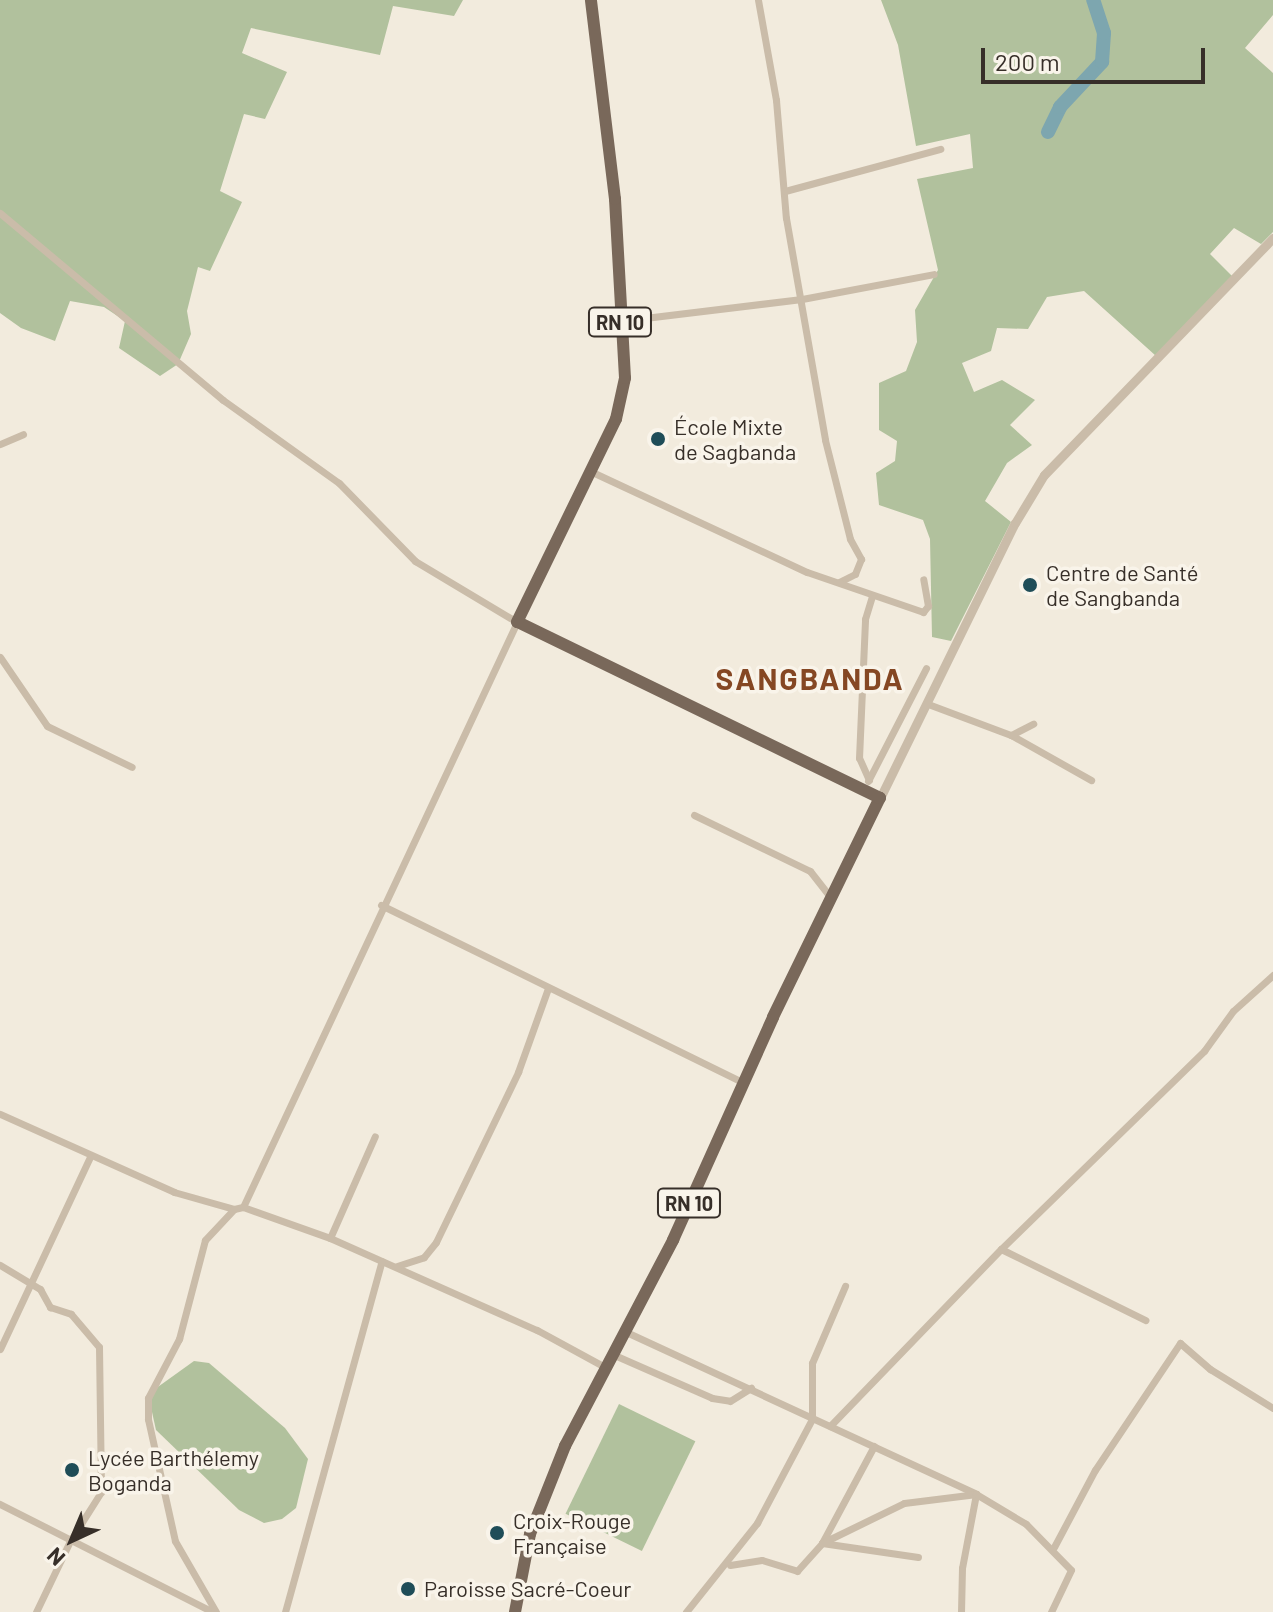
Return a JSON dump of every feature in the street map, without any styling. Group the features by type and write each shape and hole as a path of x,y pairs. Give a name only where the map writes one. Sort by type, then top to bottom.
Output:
{"main road":[{"name":"RN 10","path":"517,622 622,400 615,199 591,0"},
{"path":"517,622 866,785 880,798"},
{"name":"RN 10","path":"515,1612 545,1491 605,1367 673,1240 743,1082 880,798"}],"street":[{"path":"758,0 785,191 832,471 850,539 861,559 855,574 839,582"},
{"path":"785,191 940,149"},
{"path":"0,213 223,400 339,483 415,561 517,622 381,905 243,1207"},
{"path":"880,798 1015,523 1044,475 1273,238"},
{"path":"620,321 802,299 934,274"},
{"path":"0,444 23,434"},
{"path":"590,471 782,561 923,612 928,606 923,579"},
{"path":"866,785 859,758 865,619 872,596"},
{"path":"0,657 47,726 132,767"},
{"path":"866,785 926,668"},
{"path":"928,704 1011,735 1091,780"},
{"path":"1011,735 1033,724"},
{"path":"694,815 810,871 830,897"},
{"path":"381,905 548,988 675,1045 743,1082"},
{"path":"830,1426 1001,1249 1204,1051 1233,1011 1273,975"},
{"path":"397,1267 424,1257 436,1242 518,1072 548,988"},
{"path":"0,1114 90,1157 174,1192 234,1209 243,1207 330,1238 605,1367"},
{"path":"330,1238 375,1136"},
{"path":"0,1349 90,1157"},
{"path":"214,1612 175,1541 148,1419 148,1398 179,1339 205,1240 234,1209"},
{"path":"1001,1249 1145,1320"},
{"path":"285,1612 382,1261"},
{"path":"0,1265 31,1284 50,1307 84,1325 99,1347 103,1483 97,1503 70,1541 36,1612"},
{"path":"686,1612 728,1566 757,1523 812,1419 812,1363 845,1286"},
{"path":"624,1331 1007,1510 1054,1547 1071,1570 1051,1612"},
{"path":"1054,1547 1088,1479 1180,1343 1210,1369 1273,1408"},
{"path":"612,1354 712,1398 730,1401 751,1388"},
{"path":"728,1566 762,1560 797,1571 822,1543 874,1446"},
{"path":"822,1543 904,1503 976,1494"},
{"path":"961,1612 962,1568 976,1494"},
{"path":"0,1504 214,1612"},
{"path":"822,1543 918,1557"}],"green space":[{"path":"0,0 463,0 454,16 393,6 380,55 251,28 242,53 287,72 265,119 244,114 220,191 242,202 210,271 198,267 187,311 191,334 178,364 160,376 119,348 125,321 104,307 70,301 55,341 21,328 0,313"},
{"path":"881,0 1273,0 1273,15 1245,48 1273,73 1273,232 1261,244 1234,228 1210,254 1232,276 1156,356 1084,291 1047,297 1028,329 997,328 991,351 962,363 974,392 1002,380 1035,400 1010,425 1032,445 1007,463 985,501 1011,522 951,641 932,637 930,539 923,520 879,505 876,473 895,461 897,441 879,430 879,383 906,371 917,342 915,310 938,270 917,179 973,168 970,134 916,146 898,45"},
{"path":"194,1361 209,1363 285,1428 308,1459 296,1508 282,1519 264,1523 239,1510 156,1430 150,1403 155,1389"},
{"path":"619,1404 695,1441 642,1551 566,1514"}],"waterway":[{"path":"1048,132 1060,107 1102,62 1104,33 1093,0"}],"place":[{"name":"École Mixte de Sagbanda","path":"658,439"},
{"name":"Centre de Santé de Sangbanda","path":"1030,585"},
{"name":"Lycée Barthélemy Boganda","path":"72,1470"},
{"name":"Croix-Rouge Française","path":"497,1533"},
{"name":"Paroisse Sacré-Coeur","path":"408,1589"}],"district":[{"name":"SANGBANDA","path":"810,678"}]}
